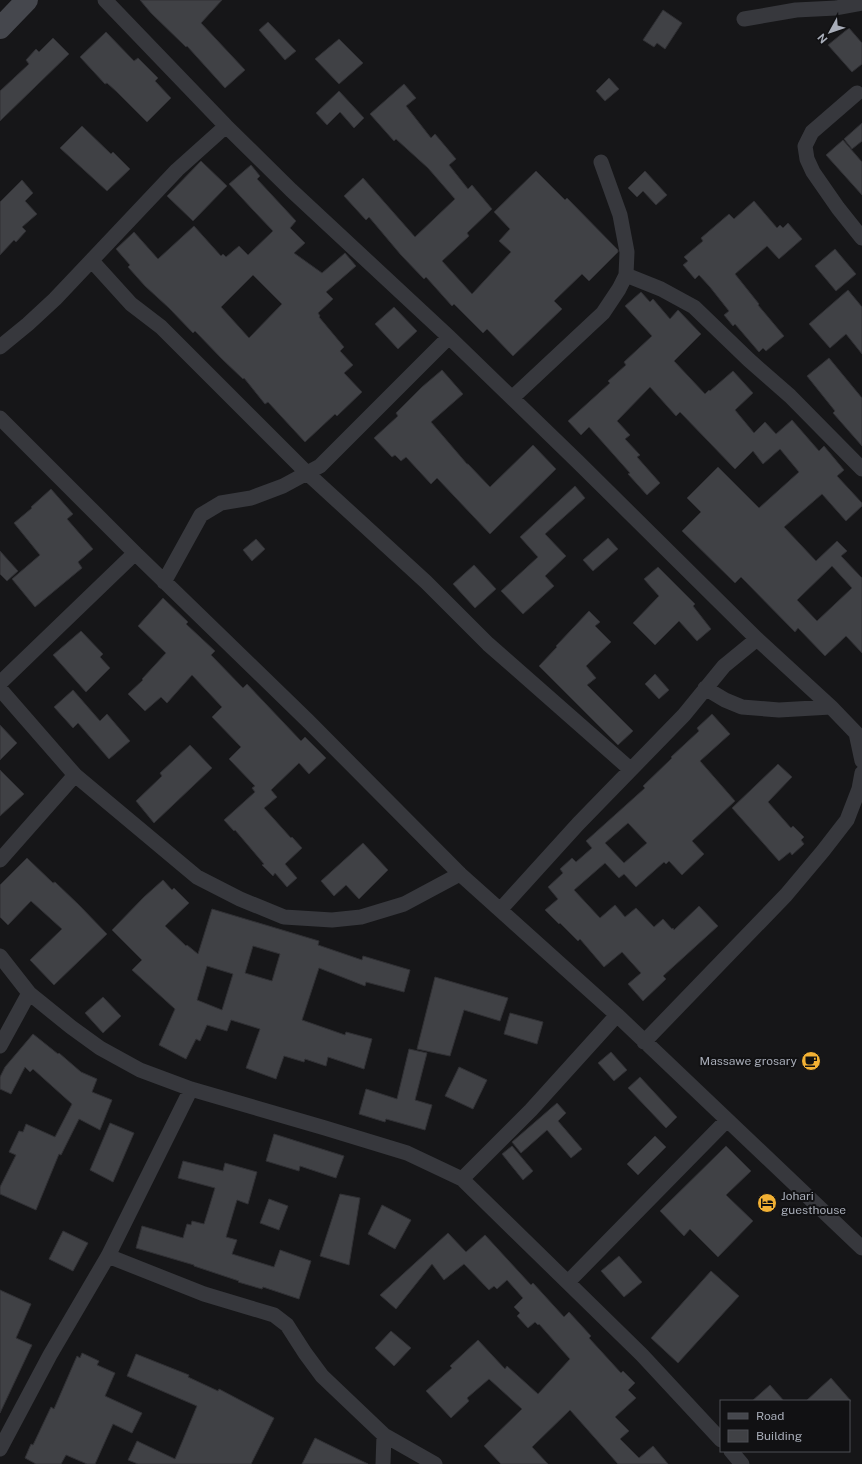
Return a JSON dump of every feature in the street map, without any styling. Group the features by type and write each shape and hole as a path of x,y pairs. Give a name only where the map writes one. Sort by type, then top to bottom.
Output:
{"street":[{"path":"0,28 27,0"},
{"path":"105,0 226,126 291,190 449,337 757,639 831,707 859,730 862,761"},
{"path":"744,19 796,10 836,8 862,3"},
{"path":"857,93 812,132 805,146 807,159 813,172 838,208 862,238"},
{"path":"0,347 55,299 177,170 226,126"},
{"path":"512,398 603,313 619,289 626,275 627,252 620,215 601,162"},
{"path":"92,261 131,304 161,327 307,473 426,582 488,644 630,769"},
{"path":"626,275 661,289 694,307 790,396 862,469"},
{"path":"164,582 201,515 221,503 251,498 283,486 320,466 449,337"},
{"path":"0,418 164,582 308,721 460,874 617,1015 862,1248"},
{"path":"0,683 135,553"},
{"path":"500,910 578,824 684,715 724,666 757,639"},
{"path":"705,688 725,700 742,707 779,710 831,707"},
{"path":"0,689 76,775 197,877 240,899 284,917 332,920 361,916 404,904 460,874"},
{"path":"644,1042 786,895 823,851 846,820 860,789 862,773"},
{"path":"0,860 76,775"},
{"path":"0,956 29,993 100,1048 140,1070 191,1089 407,1153 462,1179 642,1355 720,1439"},
{"path":"0,1046 29,993"},
{"path":"462,1179 531,1110 617,1015"},
{"path":"0,1449 50,1355 108,1256 191,1089"},
{"path":"568,1282 727,1120"},
{"path":"108,1256 204,1294 274,1315 287,1325 322,1376 384,1435 436,1464"},
{"path":"383,1464 384,1435"},
{"path":"732,1452 742,1464"}],"building":[{"path":"140,0 222,0 201,23 245,70 225,88 187,46 186,47 151,13"},
{"path":"663,10 682,23 665,49 657,43 654,47 643,40"},
{"path":"268,22 296,51 285,60 259,30"},
{"path":"849,28 862,43 862,64 852,72 828,45"},
{"path":"106,32 134,61 138,58 158,78 155,81 171,98 147,122 117,92 107,83 105,84 80,57"},
{"path":"53,38 69,54 0,121 0,91 29,64 26,60 36,49 39,52"},
{"path":"339,39 363,63 339,84 315,59"},
{"path":"609,78 619,89 605,101 596,91"},
{"path":"404,84 416,98 406,106 431,138 435,134 456,159 449,165 468,189 472,185 492,209 467,233 469,236 442,261 472,294 511,252 499,241 510,229 494,212 536,171 565,200 567,198 618,250 618,252 589,281 582,274 554,301 562,309 513,356 487,329 483,333 454,304 452,306 426,277 424,279 401,255 369,217 366,220 344,196 363,178 415,237 455,199 428,168 396,139 394,141 370,114"},
{"path":"339,91 364,118 354,128 340,112 327,125 316,113"},
{"path":"862,123 862,141 852,149 844,139"},
{"path":"82,126 111,154 113,152 130,169 107,191 60,148"},
{"path":"843,140 862,162 862,195 826,155"},
{"path":"201,161 227,186 193,221 167,196"},
{"path":"251,165 260,176 257,179 296,221 290,228 305,243 294,253 322,273 345,253 356,266 326,292 333,299 318,313 320,316 319,317 344,347 340,351 353,365 344,373 362,392 337,416 335,414 305,442 268,402 265,404 244,378 243,379 222,359 195,331 193,333 145,286 128,267 130,265 116,249 134,232 158,259 194,226 221,256 223,254 226,257 239,246 248,255 273,231 229,184","holes":["253,275 282,304 249,338 221,307"]},
{"path":"645,171 667,195 656,205 643,191 637,197 628,188"},
{"path":"22,180 33,193 25,201 37,214 22,227 26,231 16,242 14,240 0,255 0,202"},
{"path":"754,201 777,228 780,225 783,228 788,223 802,239 779,259 767,246 735,274 784,336 766,351 763,348 759,352 735,324 733,326 724,315 729,311 710,287 699,275 695,279 683,265 688,261 684,257 703,241 701,238 729,214 734,219"},
{"path":"835,249 856,274 836,291 815,266"},
{"path":"848,290 862,307 862,354 846,334 830,348 809,324"},
{"path":"641,292 650,302 653,299 670,319 678,310 701,334 674,361 705,394 733,371 753,393 735,410 754,433 765,422 776,434 792,420 819,451 824,446 844,470 837,476 862,503 862,506 846,521 822,494 784,527 816,561 837,541 847,551 841,556 862,578 862,653 846,636 825,656 798,628 795,632 741,577 735,583 682,531 701,512 687,498 718,467 759,508 799,472 780,449 763,464 753,451 735,469 680,412 676,416 650,387 617,421 630,435 625,439 640,455 637,457 660,483 647,495 628,474 630,473 589,427 581,435 568,421 610,383 608,381 626,365 624,362 652,336 625,306","holes":["832,566 852,588 817,621 797,600"]},
{"path":"394,307 417,331 398,349 375,324"},
{"path":"829,358 862,398 862,446 833,413 835,411 807,376"},
{"path":"442,370 463,394 431,422 467,464 490,487 533,445 556,469 490,534 437,478 431,484 406,457 401,461 395,455 392,457 374,438 398,416 396,413 422,387"},
{"path":"575,486 585,498 545,534 566,556 545,576 554,586 523,614 501,591 538,557 520,537"},
{"path":"51,489 73,514 67,519 93,549 78,562 82,568 35,607 12,579 40,555 14,523"},
{"path":"608,538 618,549 593,571 583,560"},
{"path":"256,539 265,549 252,561 243,550"},
{"path":"0,551 18,571 7,581 0,574"},
{"path":"474,565 496,589 475,608 453,584"},
{"path":"658,567 695,604 693,606 711,629 697,641 679,621 655,645 633,623 659,596 644,579"},
{"path":"163,598 188,622 186,624 215,651 211,655 243,688 247,684 301,741 305,737 326,758 309,774 299,763 271,790 277,797 264,808 302,848 285,864 297,878 287,887 275,873 273,876 262,865 264,864 235,830 234,831 224,820 255,792 252,788 255,786 229,759 241,747 212,717 222,707 192,675 167,703 161,697 145,711 128,694 143,680 142,679 166,653 138,626"},
{"path":"589,611 600,622 595,626 611,642 586,666 596,678 587,685 633,731 618,745 539,666"},
{"path":"81,631 103,654 100,657 110,668 86,692 53,655"},
{"path":"655,674 669,690 659,699 645,684"},
{"path":"73,690 100,721 107,714 130,741 109,759 78,723 73,728 54,707"},
{"path":"712,714 730,734 700,761 735,801 692,841 704,854 682,875 669,861 666,864 664,862 636,887 624,874 619,878 605,863 574,890 600,918 615,905 625,917 636,908 654,927 663,919 674,930 699,906 718,926 663,976 666,979 643,1001 628,984 641,973 622,952 604,967 580,939 578,941 545,910 558,899 548,887 563,873 560,869 572,858 576,862 592,848 586,841 645,788 643,786 699,731 697,728","holes":["628,823 647,843 624,863 605,843"]},
{"path":"0,725 17,743 0,760"},
{"path":"190,745 212,768 154,823 136,801 162,776 160,773"},
{"path":"778,764 792,777 768,802 791,828 793,826 804,837 801,840 804,844 792,855 790,852 779,861 732,808"},
{"path":"0,770 24,794 0,816"},
{"path":"363,843 388,870 359,899 346,885 334,896 321,881"},
{"path":"27,858 53,883 55,882 107,934 54,985 30,960 62,929 31,901 8,925 0,917 0,885"},
{"path":"163,880 172,890 174,888 189,903 165,926 186,946 187,945 198,954 212,909 319,941 318,945 362,960 363,956 410,970 404,992 366,982 365,986 319,968 302,1020 345,1035 346,1032 372,1039 364,1069 328,1057 326,1066 305,1059 304,1062 284,1056 276,1079 246,1068 260,1029 231,1020 227,1031 207,1025 200,1041 196,1039 186,1059 159,1045 175,1009 132,970 142,960 112,930","holes":["253,946 280,954 272,981 245,973","207,966 233,974 222,1010 197,1000"]},
{"path":"435,977 508,998 500,1021 464,1010 450,1056 417,1049"},
{"path":"103,997 121,1016 103,1033 85,1013"},
{"path":"510,1013 543,1022 537,1044 504,1034"},
{"path":"33,1034 58,1054 59,1053 81,1072 97,1079 92,1092 112,1100 100,1130 79,1119 61,1155 59,1154 36,1210 0,1194 0,1187 16,1155 9,1152 19,1131 23,1132 26,1124 55,1137 72,1104 33,1069 30,1072 25,1067 11,1094 0,1089 0,1077 5,1067"},
{"path":"409,1049 427,1053 415,1100 432,1105 425,1130 386,1119 385,1122 359,1114 366,1089 397,1099"},
{"path":"611,1052 627,1070 614,1081 598,1063"},
{"path":"459,1067 487,1080 473,1109 445,1096"},
{"path":"640,1077 677,1117 666,1128 628,1088"},
{"path":"557,1103 566,1113 558,1121 582,1149 571,1158 547,1130 521,1153 512,1142"},
{"path":"110,1123 134,1133 113,1182 90,1170"},
{"path":"274,1134 344,1156 336,1178 300,1166 299,1171 266,1161"},
{"path":"655,1136 666,1147 638,1175 627,1164"},
{"path":"512,1146 533,1171 523,1180 502,1154"},
{"path":"726,1146 751,1171 726,1195 753,1221 718,1257 690,1229 684,1236 660,1211"},
{"path":"183,1161 223,1171 225,1163 257,1172 248,1204 237,1200 226,1237 237,1240 232,1254 274,1267 280,1250 311,1261 299,1299 263,1287 262,1289 238,1282 239,1281 194,1265 136,1248 142,1226 183,1238 187,1224 191,1225 192,1221 204,1224 215,1188 178,1178"},
{"path":"340,1194 360,1198 349,1265 320,1256"},
{"path":"269,1199 288,1206 279,1230 260,1223"},
{"path":"382,1205 411,1220 395,1249 368,1234"},
{"path":"63,1231 88,1243 73,1271 49,1259"},
{"path":"448,1233 466,1252 485,1235 531,1285 533,1283 564,1317 569,1312 591,1336 589,1338 621,1373 623,1371 635,1383 628,1390 636,1398 615,1417 629,1431 620,1439 639,1458 653,1446 668,1464 618,1464 570,1410 532,1447 548,1464 501,1464 484,1446 522,1409 489,1379 467,1398 469,1401 451,1418 426,1391 452,1368 450,1366 478,1340 505,1369 507,1366 538,1394 570,1359 539,1324 538,1325 535,1322 528,1328 517,1316 520,1313 514,1307 523,1298 507,1280 497,1289 494,1286 489,1290 464,1264 444,1280 432,1264 396,1309 380,1295"},
{"path":"619,1256 642,1282 624,1297 601,1271"},
{"path":"711,1271 739,1296 678,1363 651,1338"},
{"path":"0,1290 31,1304 16,1338 32,1345 0,1413"},
{"path":"391,1331 411,1348 394,1366 375,1348"},
{"path":"82,1353 99,1361 97,1365 115,1373 105,1396 142,1413 132,1433 113,1424 95,1464 87,1464 66,1455 61,1464 36,1464 25,1458 31,1444 33,1445 51,1407 54,1409 77,1356 80,1358"},
{"path":"136,1354 189,1375 188,1377 218,1391 219,1389 274,1418 251,1464 138,1464 128,1460 137,1441 175,1459 197,1406 127,1376"},
{"path":"831,1378 851,1401 850,1400 807,1400"},
{"path":"770,1385 783,1400 753,1400"},
{"path":"315,1438 368,1464 302,1464"}],"place":[{"name":"Massawe grosary","path":"811,1061"},
{"name":"Johari guesthouse","path":"767,1203"}]}
